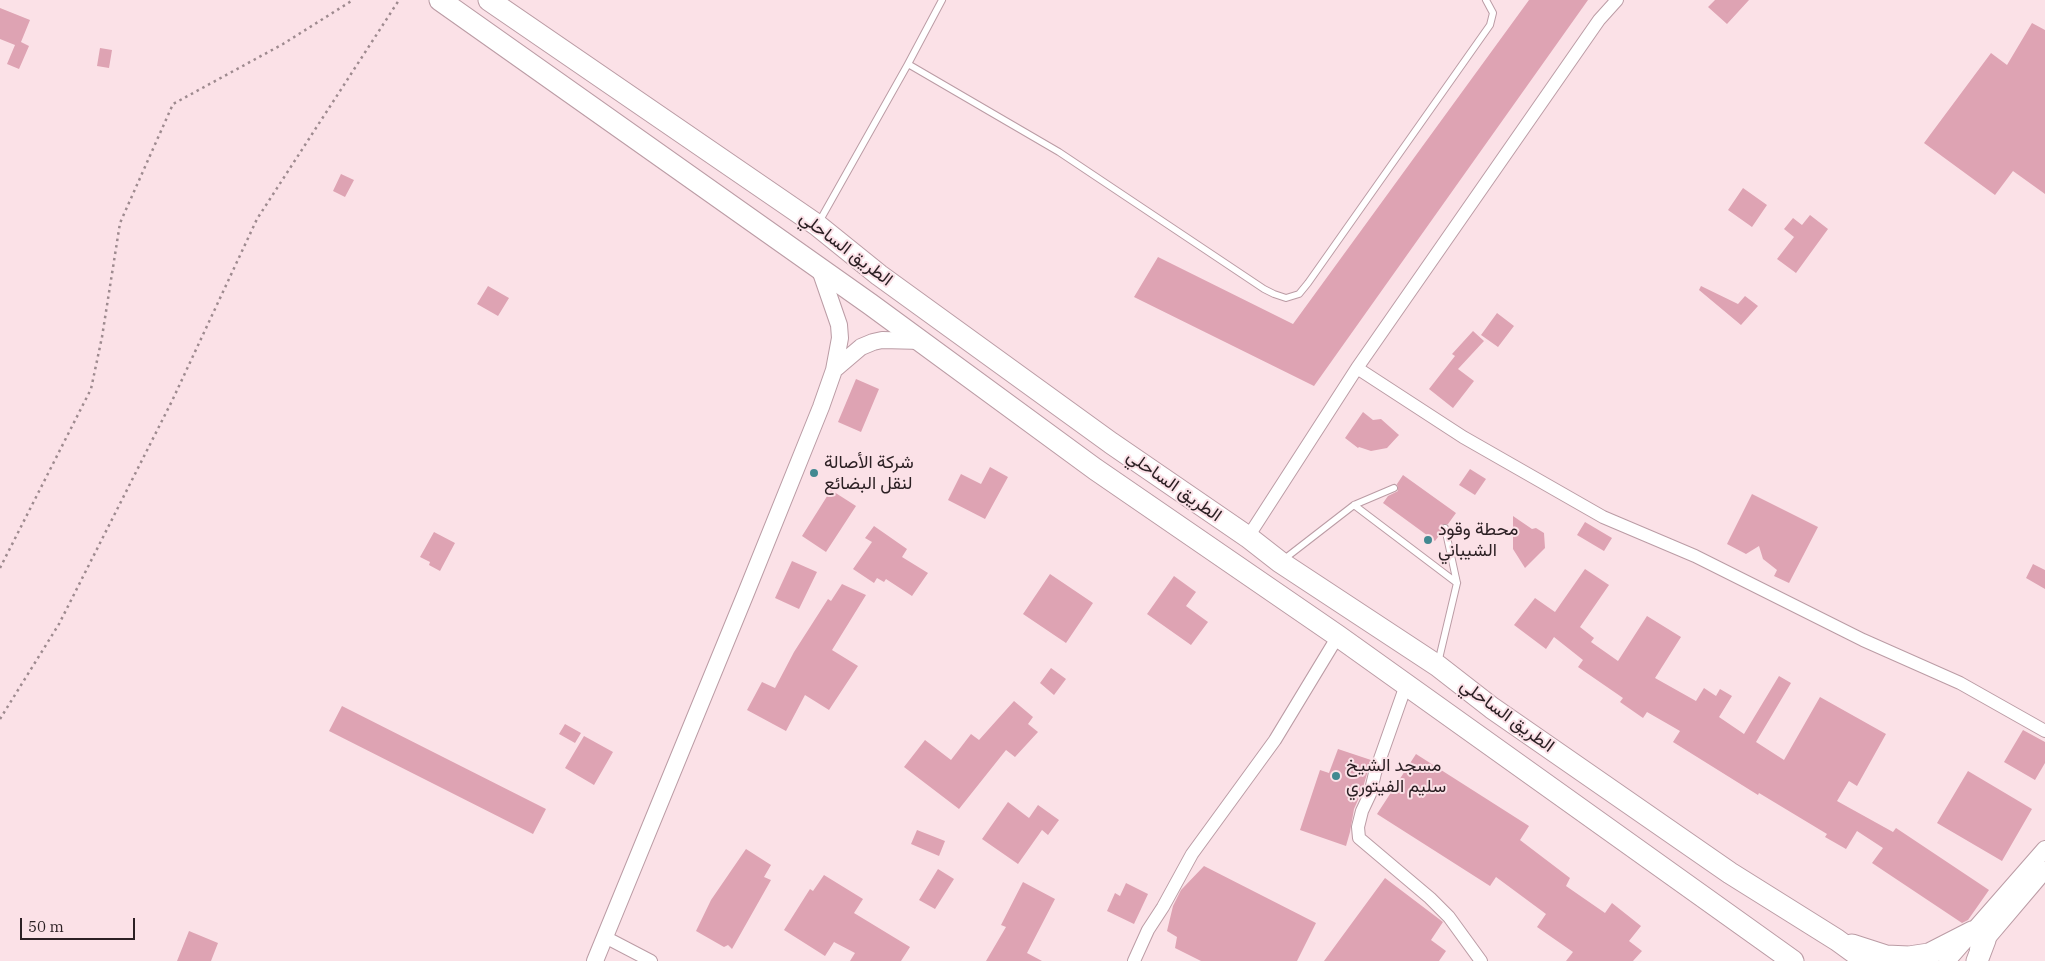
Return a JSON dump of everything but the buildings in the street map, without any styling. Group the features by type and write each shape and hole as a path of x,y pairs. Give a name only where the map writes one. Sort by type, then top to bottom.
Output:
{"highway":[{"name":"الطريق الساحلي","path":"440,0 922,341 1095,469 1338,636 1793,961"},
{"name":"الطريق الساحلي","path":"489,0 817,225 878,275 1280,562 1438,666 1492,708 1730,873 1838,940 1866,961"},
{"path":"1095,469 1111,443"},
{"path":"1838,940 1886,956 1909,957 1929,954 1979,936 1978,961"}],"street":[{"path":"1248,538 1357,368 1599,20 1617,0"},
{"path":"595,961 753,576 834,370 840,338 839,325 820,270"},
{"path":"834,370 861,347 873,342 882,340 922,341"},
{"path":"1357,368 1463,437 1604,517 1695,556 1863,640 1960,683 2045,731"},
{"path":"1134,961 1148,930 1192,854 1275,740 1338,636"},
{"path":"1406,685 1375,773 1370,794 1362,811 1358,827 1359,838 1430,898 1449,918 1481,961"},
{"path":"1969,961 1979,936 2045,849"},
{"path":"1947,961 1979,936 2045,870"},
{"path":"605,937 651,961"}],"lane":[{"path":"817,225 942,0"},
{"path":"908,64 1059,152 1264,288 1286,298 1299,294 1308,283 1490,25 1493,13 1486,0"},
{"path":"1280,562 1354,506 1394,488"},
{"path":"1354,506 1457,583"},
{"path":"1438,666 1457,583 1445,528"}],"path":[{"path":"0,568 91,389 102,337 120,223 174,104 283,44 353,0"},
{"path":"0,719 59,624 172,401 257,219 399,0"}],"place":[{"name":"شركة الأصالة لنقل البضائع","path":"814,473"},
{"name":"محطة وقود الشيباني","path":"1428,540"},
{"name":"مسجد الشيخ سليم الفيتوري","path":"1336,776"}]}
